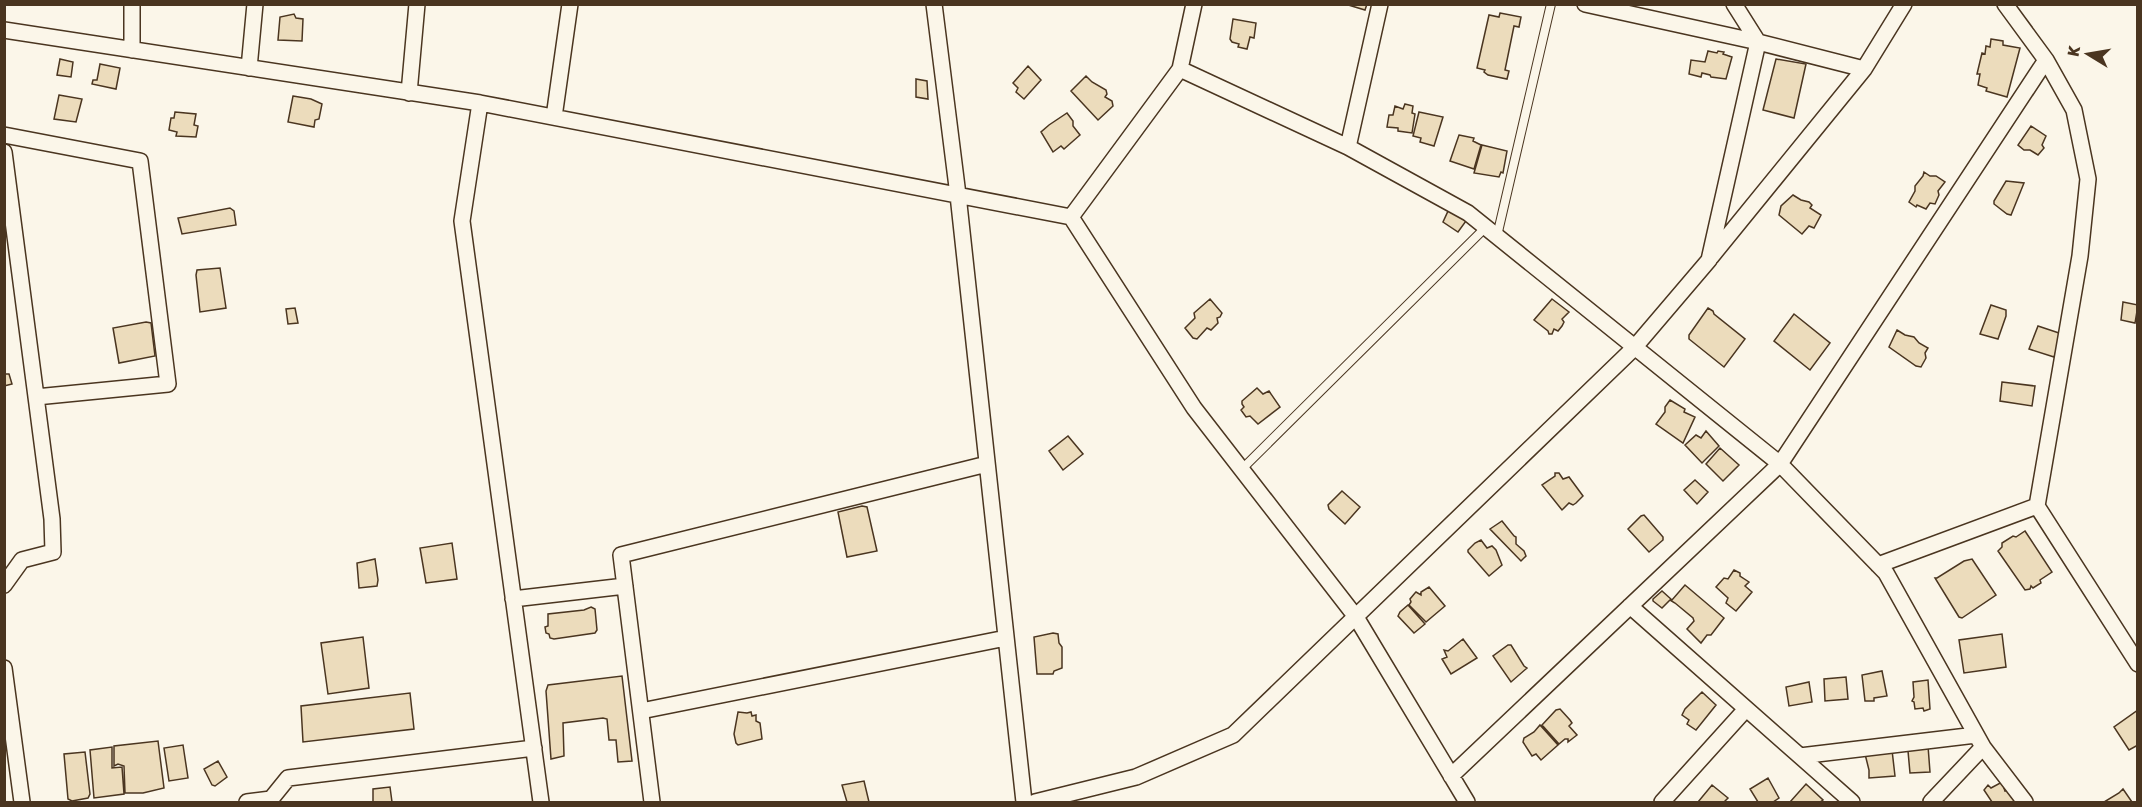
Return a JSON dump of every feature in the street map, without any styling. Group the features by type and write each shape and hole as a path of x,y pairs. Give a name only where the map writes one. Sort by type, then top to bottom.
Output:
{"street":[{"path":"132,4 132,50"},
{"path":"249,68 255,4"},
{"path":"409,93 417,4"},
{"path":"554,117 570,4"},
{"path":"934,4 958,195 1024,802"},
{"path":"1071,217 1180,69 1194,4"},
{"path":"1348,147 1380,4"},
{"path":"1586,4 1758,42 1864,69"},
{"path":"1709,260 1758,42 1734,4"},
{"path":"1035,802 1136,777 1233,735 1634,348 1709,260 1864,69 1904,4"},
{"path":"2005,4 2046,60 2074,110 2088,178 2080,256 2037,506 2138,664"},
{"path":"4,30 480,103 1071,217 1194,408 1356,617 1467,802"},
{"path":"1451,776 1780,464 2046,60"},
{"path":"1180,69 1348,147 1468,213 1780,464 1886,573 1980,741 2025,802"},
{"path":"480,103 462,221 541,802"},
{"path":"4,135 140,161 168,384 36,397"},
{"path":"4,152 52,519 53,552 4,566"},
{"path":"652,802 621,555 987,464"},
{"path":"1878,565 2037,506"},
{"path":"4,585 22,560"},
{"path":"513,599 625,586"},
{"path":"1630,606 1852,802"},
{"path":"641,711 1006,638"},
{"path":"4,668 22,802"},
{"path":"1662,802 1746,709"},
{"path":"1800,756 1980,741"},
{"path":"1931,802 1980,741"},
{"path":"247,802 271,801 288,778 534,748"}],"lane":[{"path":"1242,469 1492,232 1551,4"}],"building":[{"path":"1345,4 1367,4 1365,10"},
{"path":"1500,13 1521,17 1519,27 1514,26 1505,70 1509,71 1507,79 1488,75 1484,72 1485,70 1477,68 1489,15 1499,17"},
{"path":"294,14 296,18 303,19 302,41 278,40 280,17"},
{"path":"1233,19 1256,23 1254,38 1250,37 1247,49 1238,47 1239,44 1230,39"},
{"path":"1991,39 2003,41 2003,45 2020,48 2007,97 1986,91 1987,88 1978,85 1980,74 1977,74 1982,53 1985,54 1986,46 1990,47"},
{"path":"1708,51 1724,52 1723,54 1732,57 1726,79 1702,73 1701,77 1689,74 1691,60 1705,62"},
{"path":"60,59 73,62 71,77 57,75"},
{"path":"1776,59 1806,64 1794,118 1763,110"},
{"path":"100,64 120,68 116,89 92,84 93,80 97,80"},
{"path":"1028,66 1041,80 1024,99 1016,92 1018,88 1013,83"},
{"path":"1086,76 1106,90 1105,97 1112,101 1113,106 1098,120 1071,91"},
{"path":"916,79 927,81 928,99 916,97"},
{"path":"59,95 82,99 76,122 54,119"},
{"path":"293,96 311,99 322,104 319,119 315,120 314,127 288,122"},
{"path":"1405,104 1413,106 1412,113 1415,114 1412,133 1387,127 1389,115 1393,115 1395,106 1403,109"},
{"path":"175,112 196,114 194,125 198,126 196,137 176,136 177,132 169,130 171,118 174,118"},
{"path":"1419,112 1443,117 1434,146 1420,142 1421,138 1413,136"},
{"path":"1067,113 1080,135 1064,149 1061,146 1053,152 1041,132"},
{"path":"2031,126 2046,136 2042,145 2044,148 2038,155 2018,145"},
{"path":"1459,135 1474,138 1473,141 1481,145 1474,169 1450,161"},
{"path":"1482,145 1507,151 1503,173 1501,172 1499,177 1474,173"},
{"path":"1924,172 1945,182 1938,191 1939,195 1935,204 1930,203 1926,209 1917,205 1916,207 1909,202"},
{"path":"2006,181 2024,183 2011,215 1994,204"},
{"path":"1793,195 1809,202 1812,205 1810,208 1821,215 1814,228 1809,226 1802,234 1779,215 1781,206"},
{"path":"230,208 234,211 236,225 182,234 178,218"},
{"path":"1449,209 1466,221 1458,232 1443,222"},
{"path":"220,268 226,308 200,312 197,270"},
{"path":"1210,299 1222,313 1217,318 1218,323 1211,330 1207,328 1197,339 1193,338 1185,328 1195,318 1194,313"},
{"path":"1552,299 1569,312 1562,319 1564,322 1558,331 1554,329 1552,334 1549,334 1534,320"},
{"path":"2123,302 2138,305 2135,323 2121,320"},
{"path":"1991,305 2006,310 1998,339 1980,334"},
{"path":"295,308 298,323 288,324 286,309"},
{"path":"1708,308 1745,339 1724,367 1689,339 1689,335"},
{"path":"1794,314 1830,343 1810,370 1774,341"},
{"path":"151,323 155,356 119,363 113,328"},
{"path":"2038,326 2062,334 2054,357 2029,349"},
{"path":"1897,330 1914,337 1928,348 1921,367 1916,366 1889,347"},
{"path":"4,374 9,374 12,384 4,386"},
{"path":"2002,382 2035,386 2032,406 2000,401"},
{"path":"1257,388 1263,394 1269,391 1280,407 1258,424 1250,416 1246,417 1241,410 1244,407 1242,401"},
{"path":"1670,400 1685,409 1684,412 1695,417 1683,443 1656,424"},
{"path":"1706,431 1719,446 1702,463 1685,445 1696,435 1701,438"},
{"path":"1068,436 1083,454 1063,470 1049,451"},
{"path":"1720,448 1739,465 1723,481 1706,464"},
{"path":"1555,473 1559,473 1563,479 1569,477 1583,496 1573,505 1569,503 1562,510 1542,485 1555,476"},
{"path":"1695,480 1708,492 1697,504 1684,490"},
{"path":"1342,491 1360,507 1345,524 1329,509 1328,505"},
{"path":"862,506 867,507 877,551 847,557 838,512"},
{"path":"1644,515 1663,537 1663,540 1649,552 1628,529"},
{"path":"1502,521 1516,537 1516,544 1524,551 1526,556 1521,561 1490,529"},
{"path":"2025,531 2052,572 2040,580 2041,583 2025,590 1998,551 2002,543"},
{"path":"1481,540 1487,548 1492,546 1496,550 1502,565 1489,576 1468,552 1475,543"},
{"path":"452,543 457,579 426,583 420,548"},
{"path":"375,559 377,586 359,588 357,563"},
{"path":"1972,559 1996,595 1962,618 1959,617 1935,578 1964,561"},
{"path":"1734,570 1749,582 1745,586 1752,592 1736,611 1726,603 1728,598 1716,587 1724,578 1728,579"},
{"path":"1685,585 1724,618 1711,635 1707,635 1701,643 1687,629 1694,621 1693,618 1670,600 1662,608 1653,601 1662,591 1672,600"},
{"path":"1429,587 1445,606 1426,622 1409,605 1410,599 1416,592 1421,595 1421,592"},
{"path":"1408,605 1425,624 1414,633 1398,616"},
{"path":"591,607 595,609 597,630 595,633 554,639 546,633 548,614 584,610"},
{"path":"1058,634 1062,647 1062,668 1054,671 1053,674 1037,674 1034,637"},
{"path":"2002,634 2006,667 1964,673 1959,640"},
{"path":"363,637 369,688 328,694 321,643"},
{"path":"1463,639 1477,658 1451,674 1442,659 1447,657 1444,650 1448,651"},
{"path":"1511,645 1527,668 1511,682 1493,656"},
{"path":"1882,671 1887,696 1874,698 1874,701 1865,701 1862,675"},
{"path":"622,676 632,761 618,762 616,740 609,740 607,719 603,718 563,723 564,756 551,759 546,691 548,685"},
{"path":"1846,677 1848,699 1825,701 1824,679"},
{"path":"1928,680 1930,709 1924,711 1923,708 1915,709 1912,701 1913,682"},
{"path":"1809,682 1812,702 1789,706 1786,687"},
{"path":"1702,692 1716,705 1696,730 1687,724 1689,720 1682,715"},
{"path":"410,693 414,729 303,742 301,706"},
{"path":"1560,709 1572,723 1569,726 1577,735 1568,742 1568,739 1565,739 1559,744 1542,725 1556,710"},
{"path":"2138,710 2138,745 2129,750 2114,727"},
{"path":"738,712 751,712 752,716 756,715 756,721 760,723 762,739 738,745 736,743 734,734"},
{"path":"1540,725 1558,745 1541,760 1536,754 1532,756 1523,742 1524,738"},
{"path":"158,741 164,788 143,793 125,793 124,766 118,764 114,766 114,746"},
{"path":"183,745 188,778 169,781 164,748"},
{"path":"1928,746 1930,772 1910,773 1909,748"},
{"path":"112,747 112,768 122,767 124,794 94,798 90,750"},
{"path":"1892,750 1895,776 1869,778 1865,754"},
{"path":"85,752 90,794 88,798 72,801 68,799 64,754"},
{"path":"218,761 227,777 215,786 212,785 204,769"},
{"path":"1768,778 1779,798 1773,802 1758,802 1750,789"},
{"path":"864,781 869,802 847,802 842,785"},
{"path":"2002,782 2005,791 2009,790 2017,802 1992,802 1984,790 1988,785 1991,788"},
{"path":"1806,784 1823,800 1820,802 1790,802"},
{"path":"1712,785 1728,798 1724,802 1698,802"},
{"path":"390,787 392,802 373,802 373,789"},
{"path":"2123,789 2132,802 2104,802 2119,793"}]}
